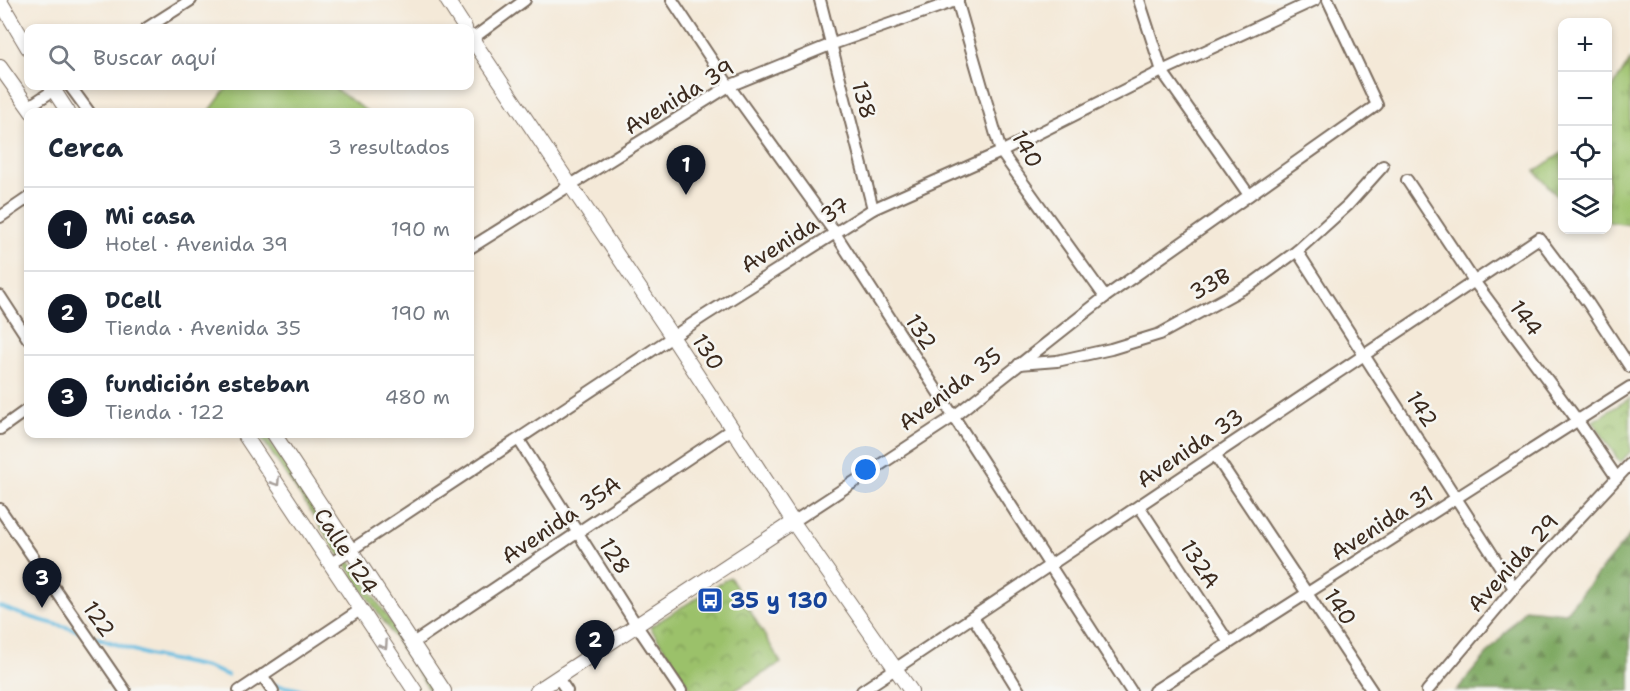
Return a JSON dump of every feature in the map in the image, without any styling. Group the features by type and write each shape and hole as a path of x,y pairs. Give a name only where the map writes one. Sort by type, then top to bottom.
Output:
{"street":[{"path":"153,24 190,0"},
{"name":"130","path":"447,0 462,24"},
{"path":"474,32 525,0"},
{"name":"132","path":"672,0 729,86 835,233 1131,691"},
{"path":"682,0 686,22"},
{"name":"138","path":"820,0 873,209"},
{"name":"Avenida 39","path":"474,246 729,86 830,45 957,0"},
{"name":"140","path":"957,0 1001,152 1106,297"},
{"path":"1139,0 1162,71 1249,195"},
{"name":"Avenida 37","path":"330,564 740,293 873,209 1001,152 1162,71 1315,0"},
{"name":"Avenida 35","path":"537,691 953,417 1017,364 1106,297 1377,105 1328,0"},
{"path":"0,1 24,41"},
{"name":"130","path":"474,43 674,338 793,522 911,691"},
{"path":"0,67 29,108"},
{"path":"32,108 52,90"},
{"path":"57,90 66,108"},
{"path":"73,90 86,108"},
{"name":"33B","path":"1017,364 1057,361 1111,349 1160,334 1253,283 1297,251 1348,204 1383,166"},
{"name":"144","path":"1407,180 1474,281 1578,420 1617,478"},
{"path":"0,217 24,201"},
{"name":"Avenida 33","path":"862,691 1539,238 1588,303 1630,367"},
{"name":"142","path":"1297,251 1514,588"},
{"path":"0,296 24,333"},
{"name":"Avenida 31","path":"1154,691 1630,387"},
{"path":"0,429 24,412"},
{"name":"Avenida 35A","path":"413,643 732,429"},
{"name":"Calle 124","path":"247,438 415,691"},
{"name":"Calle 124","path":"277,438 444,691"},
{"name":"128","path":"519,441 636,626 681,691"},
{"name":"140","path":"1215,455 1372,691"},
{"name":"Avenida 29","path":"1427,691 1514,588 1630,464"},
{"name":"132A","path":"1139,506 1229,643"},
{"name":"122","path":"0,509 125,691"},
{"path":"239,691 360,610"},
{"path":"973,616 1019,691"},
{"path":"262,675 273,691"},
{"path":"558,678 567,691"}],"green space":[{"path":"1630,60 1630,225 1612,223 1612,89"},
{"path":"225,90 337,90 362,108 212,108"},
{"path":"1558,156 1558,197 1535,171"},
{"path":"1630,398 1630,452 1620,463 1593,421"},
{"path":"262,438 268,438 437,691 430,691"},
{"path":"1630,535 1630,691 1456,691 1525,609 1565,613"},
{"path":"730,577 781,663 734,691 692,691 650,627"}],"waterway":[{"path":"0,606 82,632"},
{"path":"92,636 148,655 206,667 227,675"},
{"path":"275,685 308,691"}],"place":[{"name":"Mi casa","path":"686,195"},
{"name":"35 y 130","path":"710,600"},
{"name":"fundición esteban","path":"42,608"},
{"name":"DCell","path":"595,670"}]}
